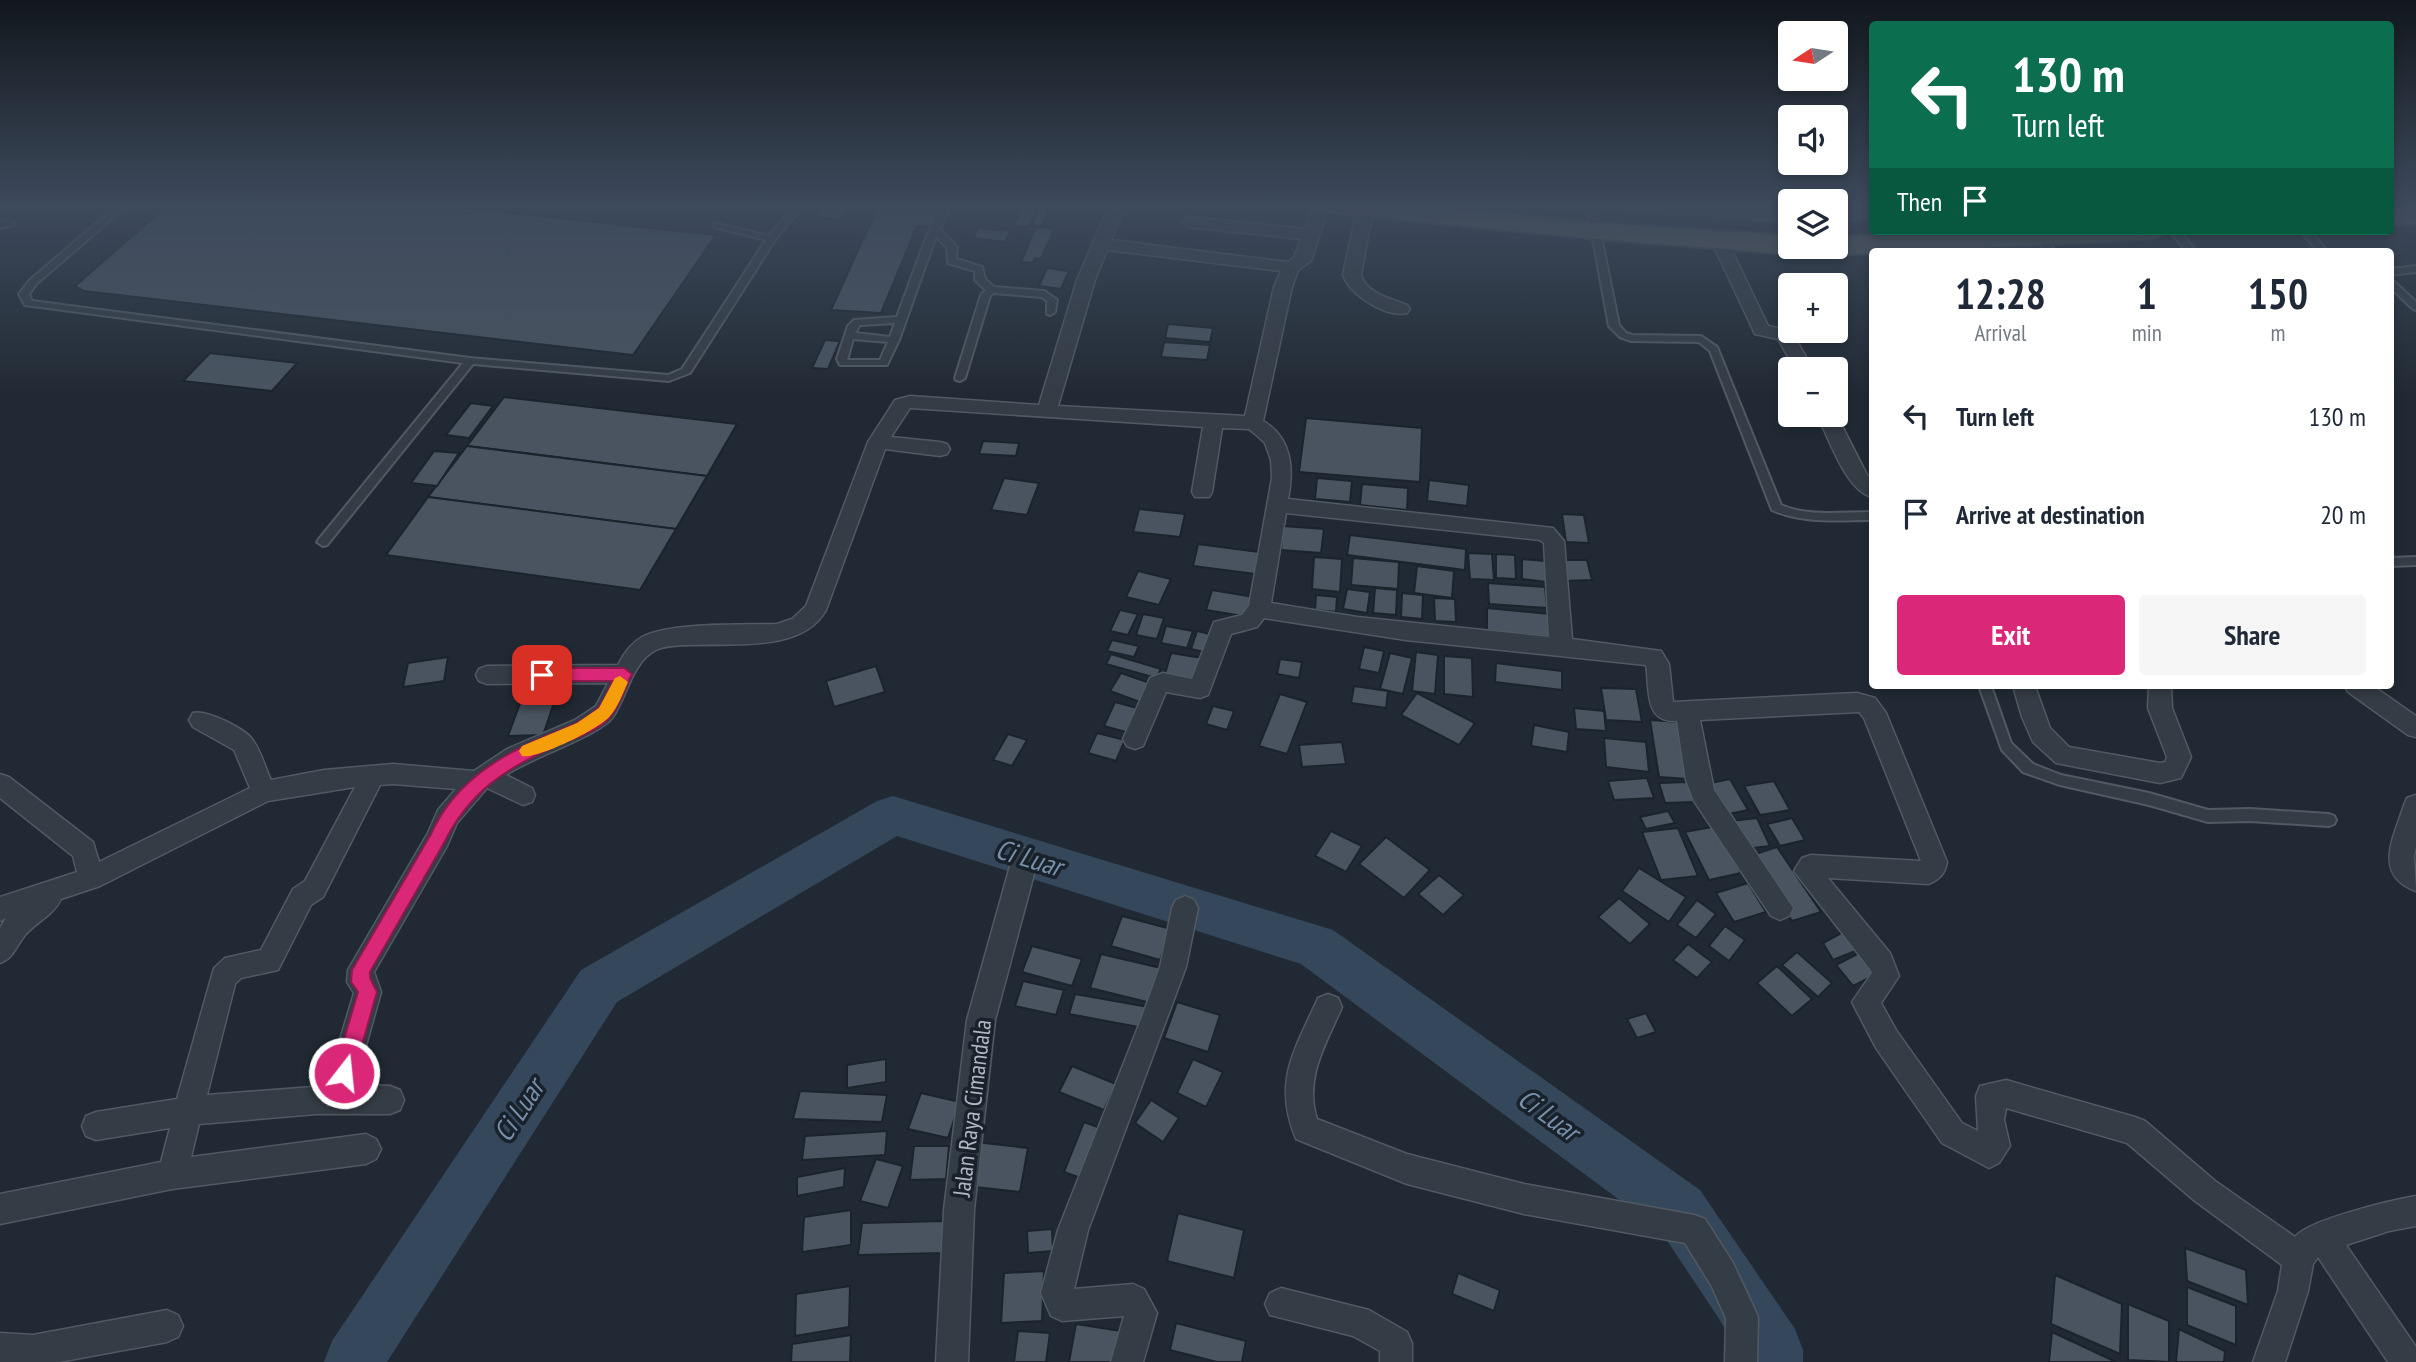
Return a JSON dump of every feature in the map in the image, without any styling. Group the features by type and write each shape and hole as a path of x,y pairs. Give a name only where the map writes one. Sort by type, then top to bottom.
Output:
{"street":[{"path":"1047,412 1092,268"},
{"path":"1253,423 1283,287 1291,268"},
{"path":"1353,268 1354,284 1361,291 1401,309"},
{"path":"1732,268 1761,330 1785,335 1797,357"},
{"path":"337,1098 368,992 367,987 360,982 361,970 438,838 447,817 482,779 515,756 583,727 604,713 638,651 649,643 662,639 777,632 806,621 815,610 825,586 878,442 902,404 910,402 1047,412 1214,419 1253,423 1270,432 1278,445 1282,478 1259,609 1249,621 1222,628 1200,689 1163,682 1158,684 1135,739"},
{"path":"1202,492 1214,419"},
{"path":"1833,427 1859,479 1869,487"},
{"path":"878,442 940,449"},
{"path":"1279,505 1546,533 1554,541 1561,645"},
{"path":"1259,609 1425,633 1561,645 1653,657 1658,664 1661,706 1669,712 1857,702 1867,705 1874,713 1934,862 1933,868 1928,873 1811,866 1807,871 1881,962 1886,976 1866,1002 1886,1039 1952,1133 1989,1153 1995,1146 1990,1120 1990,1096 2006,1094 2135,1131 2205,1191 2311,1247 2407,1362"},
{"path":"487,675 624,674"},
{"path":"2025,689 2037,728 2050,749 2064,756 2160,773 2173,771 2179,757 2161,708 2160,689"},
{"path":"2360,689 2416,729"},
{"path":"1687,710 1698,780 1703,794 1780,908"},
{"path":"201,720 243,744 264,792"},
{"path":"0,909 91,878 264,792 324,780 393,774 482,779 523,795"},
{"path":"172,1174 223,977 234,967 269,961 300,900 314,889 373,775"},
{"path":"0,783 84,850 91,878"},
{"path":"2416,805 2401,856 2402,867 2416,880"},
{"name":"Jalan Raya Cimandala","path":"952,1362 959,1210 981,1020 1025,859"},
{"path":"0,951 16,926 57,891"},
{"path":"1127,1362 1141,1313 1133,1300 1062,1305 1057,1293 1073,1230 1173,967 1185,908"},
{"path":"1328,1007 1300,1065 1298,1100 1306,1129 1407,1169 1524,1199 1694,1230 1722,1274 1742,1317 1741,1362"},
{"path":"96,1126 189,1109 337,1098 390,1100"},
{"path":"0,1209 172,1174 366,1149"},
{"path":"2269,1362 2311,1247 2389,1216 2416,1211"},
{"path":"1281,1304 1358,1321 1395,1343 1396,1362"},
{"path":"0,1349 33,1351 167,1325"}],"lane":[{"path":"50,268 24,294 28,303 470,361 669,379 686,371 753,268"},
{"path":"901,320 857,322 849,336 842,359 844,363 883,363 894,340 921,268"},
{"path":"974,268 979,269 980,280 991,290 1044,294 1052,300 1050,312"},
{"path":"1603,268 1614,326 1623,335 1631,338 1701,339 1714,349 1776,506 1784,512 1799,514 1869,516"},
{"path":"2394,272 2416,269"},
{"path":"2394,285 2416,307"},
{"path":"960,378 986,295 991,290"},
{"path":"849,336 894,340"},
{"path":"323,542 470,361"},
{"path":"2394,562 2416,561"},
{"path":"1986,689 2006,746 2028,768 2060,780 2149,799 2208,816 2257,815 2329,820"}],"building":[{"path":"96,268 693,268 633,355 84,291 75,286"},
{"path":"850,268 900,268 881,313 831,310"},
{"path":"1047,268 1069,271 1061,289 1039,286"},
{"path":"1168,324 1213,328 1210,342 1165,338"},
{"path":"825,340 840,341 828,369 812,368"},
{"path":"1164,342 1210,345 1207,360 1161,357"},
{"path":"210,353 297,363 272,391 183,381"},
{"path":"504,397 737,424 707,476 467,446"},
{"path":"471,403 493,406 469,438 446,435"},
{"path":"1306,418 1422,428 1420,482 1299,472"},
{"path":"983,441 1019,443 1016,456 979,454"},
{"path":"467,446 707,476 676,529 428,497"},
{"path":"434,451 459,453 437,486 411,483"},
{"path":"1004,478 1039,483 1027,515 991,510"},
{"path":"1317,478 1352,481 1350,502 1315,499"},
{"path":"1429,480 1469,485 1467,506 1427,501"},
{"path":"1362,484 1408,488 1407,510 1360,505"},
{"path":"428,497 676,529 640,590 386,555"},
{"path":"1139,509 1185,514 1180,537 1133,532"},
{"path":"1562,514 1584,515 1589,543 1566,542"},
{"path":"1283,526 1324,529 1321,553 1281,550"},
{"path":"1350,535 1466,549 1465,570 1347,555"},
{"path":"1198,544 1259,552 1255,574 1193,566"},
{"path":"1468,553 1492,554 1494,580 1470,579"},
{"path":"1496,554 1515,555 1516,579 1496,578"},
{"path":"1314,557 1342,559 1340,592 1312,589"},
{"path":"1353,558 1399,562 1398,589 1351,585"},
{"path":"1522,559 1546,561 1547,582 1522,579"},
{"path":"1557,560 1587,560 1592,580 1562,581"},
{"path":"1417,566 1454,571 1452,598 1414,593"},
{"path":"1138,571 1171,579 1159,605 1126,597"},
{"path":"1488,583 1545,587 1547,608 1489,604"},
{"path":"1375,588 1397,590 1396,615 1373,613"},
{"path":"1347,589 1370,592 1367,613 1343,609"},
{"path":"1212,590 1254,597 1249,617 1206,610"},
{"path":"1402,593 1423,595 1422,619 1401,617"},
{"path":"1316,595 1337,597 1336,612 1315,610"},
{"path":"1434,598 1455,599 1456,622 1435,621"},
{"path":"1487,608 1550,614 1552,637 1487,631"},
{"path":"1120,610 1138,614 1128,635 1110,631"},
{"path":"1143,614 1164,618 1157,639 1136,635"},
{"path":"1166,626 1193,631 1187,648 1161,643"},
{"path":"1197,631 1214,635 1208,653 1191,649"},
{"path":"1112,640 1139,646 1134,657 1107,651"},
{"path":"1364,647 1384,651 1379,673 1359,669"},
{"path":"1416,652 1438,655 1435,694 1412,691"},
{"path":"1171,653 1202,658 1196,679 1165,674"},
{"path":"1390,653 1412,658 1403,694 1380,689"},
{"path":"1111,654 1161,669 1156,678 1106,664"},
{"path":"1444,656 1472,658 1473,697 1444,694"},
{"path":"448,657 444,681 403,687 408,663"},
{"path":"1280,659 1302,662 1299,678 1277,674"},
{"path":"1496,663 1562,671 1562,690 1495,682"},
{"path":"876,666 885,692 834,707 826,681"},
{"path":"1121,673 1150,683 1140,702 1110,691"},
{"path":"1354,686 1388,691 1386,708 1351,703"},
{"path":"1601,688 1636,689 1642,722 1606,720"},
{"path":"1417,693 1475,723 1459,745 1401,715"},
{"path":"1280,694 1307,702 1287,754 1259,746"},
{"path":"556,697 543,735 508,736 522,698"},
{"path":"1115,702 1137,708 1126,732 1104,726"},
{"path":"1213,706 1234,711 1227,730 1206,724"},
{"path":"1574,708 1604,711 1606,731 1576,729"},
{"path":"1650,720 1679,722 1689,779 1659,777"},
{"path":"1534,725 1569,732 1567,752 1531,746"},
{"path":"1097,733 1125,740 1116,761 1088,753"},
{"path":"1008,734 1027,740 1012,766 993,760"},
{"path":"1604,738 1646,742 1649,772 1606,767"},
{"path":"1342,742 1346,764 1302,767 1299,745"},
{"path":"1647,778 1654,798 1614,800 1608,781"},
{"path":"1730,779 1748,810 1724,815 1706,784"},
{"path":"1774,781 1790,810 1760,815 1744,786"},
{"path":"1688,782 1694,802 1665,803 1659,783"},
{"path":"1668,811 1675,823 1646,829 1640,817"},
{"path":"1757,818 1770,846 1743,849 1731,821"},
{"path":"1792,818 1805,840 1780,846 1767,824"},
{"path":"1717,826 1741,873 1709,880 1685,832"},
{"path":"1678,828 1698,876 1661,880 1642,832"},
{"path":"1331,831 1362,846 1346,872 1315,856"},
{"path":"1386,837 1430,870 1404,898 1359,864"},
{"path":"1777,847 1821,912 1792,921 1749,856"},
{"path":"1639,868 1686,897 1669,922 1622,891"},
{"path":"1439,875 1464,895 1443,915 1418,894"},
{"path":"1748,883 1766,912 1734,922 1716,893"},
{"path":"1619,898 1650,924 1630,944 1598,917"},
{"path":"1697,900 1716,914 1696,938 1677,925"},
{"path":"1122,916 1171,929 1160,960 1111,946"},
{"path":"1725,926 1745,940 1729,961 1709,946"},
{"path":"1843,932 1858,950 1833,960 1823,943"},
{"path":"1688,944 1712,962 1697,978 1673,960"},
{"path":"1032,946 1082,959 1072,986 1022,972"},
{"path":"1797,952 1832,983 1818,997 1782,965"},
{"path":"1859,953 1877,974 1853,986 1836,965"},
{"path":"1101,954 1161,968 1151,1003 1090,988"},
{"path":"1777,966 1812,999 1792,1016 1757,983"},
{"path":"1023,981 1064,990 1056,1015 1015,1006"},
{"path":"1075,994 1154,1008 1149,1029 1069,1014"},
{"path":"1177,1002 1220,1015 1208,1052 1164,1038"},
{"path":"1646,1013 1656,1032 1637,1038 1627,1019"},
{"path":"886,1059 886,1082 847,1088 847,1065"},
{"path":"1193,1059 1223,1072 1206,1107 1177,1093"},
{"path":"1072,1066 1116,1084 1104,1110 1059,1092"},
{"path":"800,1091 887,1095 882,1122 793,1119"},
{"path":"921,1093 960,1102 948,1138 908,1129"},
{"path":"1151,1100 1179,1118 1163,1142 1135,1123"},
{"path":"1084,1122 1108,1131 1089,1181 1064,1172"},
{"path":"887,1131 885,1155 802,1160 805,1136"},
{"path":"975,1142 1028,1148 1020,1192 966,1186"},
{"path":"914,1146 949,1146 946,1179 910,1180"},
{"path":"876,1159 903,1166 888,1208 860,1201"},
{"path":"845,1168 844,1187 797,1196 797,1177"},
{"path":"851,1210 851,1245 802,1252 804,1217"},
{"path":"1178,1213 1244,1230 1234,1278 1167,1261"},
{"path":"945,1221 942,1253 858,1255 862,1223"},
{"path":"1052,1229 1053,1251 1028,1253 1027,1231"},
{"path":"2185,1248 2246,1270 2248,1305 2187,1281"},
{"path":"1044,1271 1042,1321 1001,1323 1004,1273"},
{"path":"1458,1273 1500,1290 1494,1311 1452,1294"},
{"path":"2055,1275 2122,1304 2120,1354 2051,1324"},
{"path":"850,1286 849,1327 795,1336 796,1294"},
{"path":"2187,1287 2236,1306 2236,1345 2187,1325"},
{"path":"2128,1304 2169,1321 2169,1362 2128,1360"},
{"path":"1176,1323 1246,1341 1242,1362 1217,1362 1170,1350"},
{"path":"1076,1324 1121,1331 1116,1362 1069,1362"},
{"path":"2179,1329 2225,1351 2224,1362 2176,1362"},
{"path":"1018,1331 1050,1333 1046,1362 1014,1362"},
{"path":"2052,1332 2116,1362 2049,1362"},
{"path":"851,1335 850,1362 791,1362 792,1344"}],"waterway":[{"name":"Ci Luar","path":"353,1362 599,986 893,815 1316,946 1680,1210 1774,1350 1774,1362"}],"slow traffic":[{"path":"527,751 583,727 604,713 620,682"}],"route":[{"path":"344,1073 368,992 367,987 360,982 361,970 438,838 447,817 478,781 515,756 583,727 604,713 624,674 542,675"}]}
